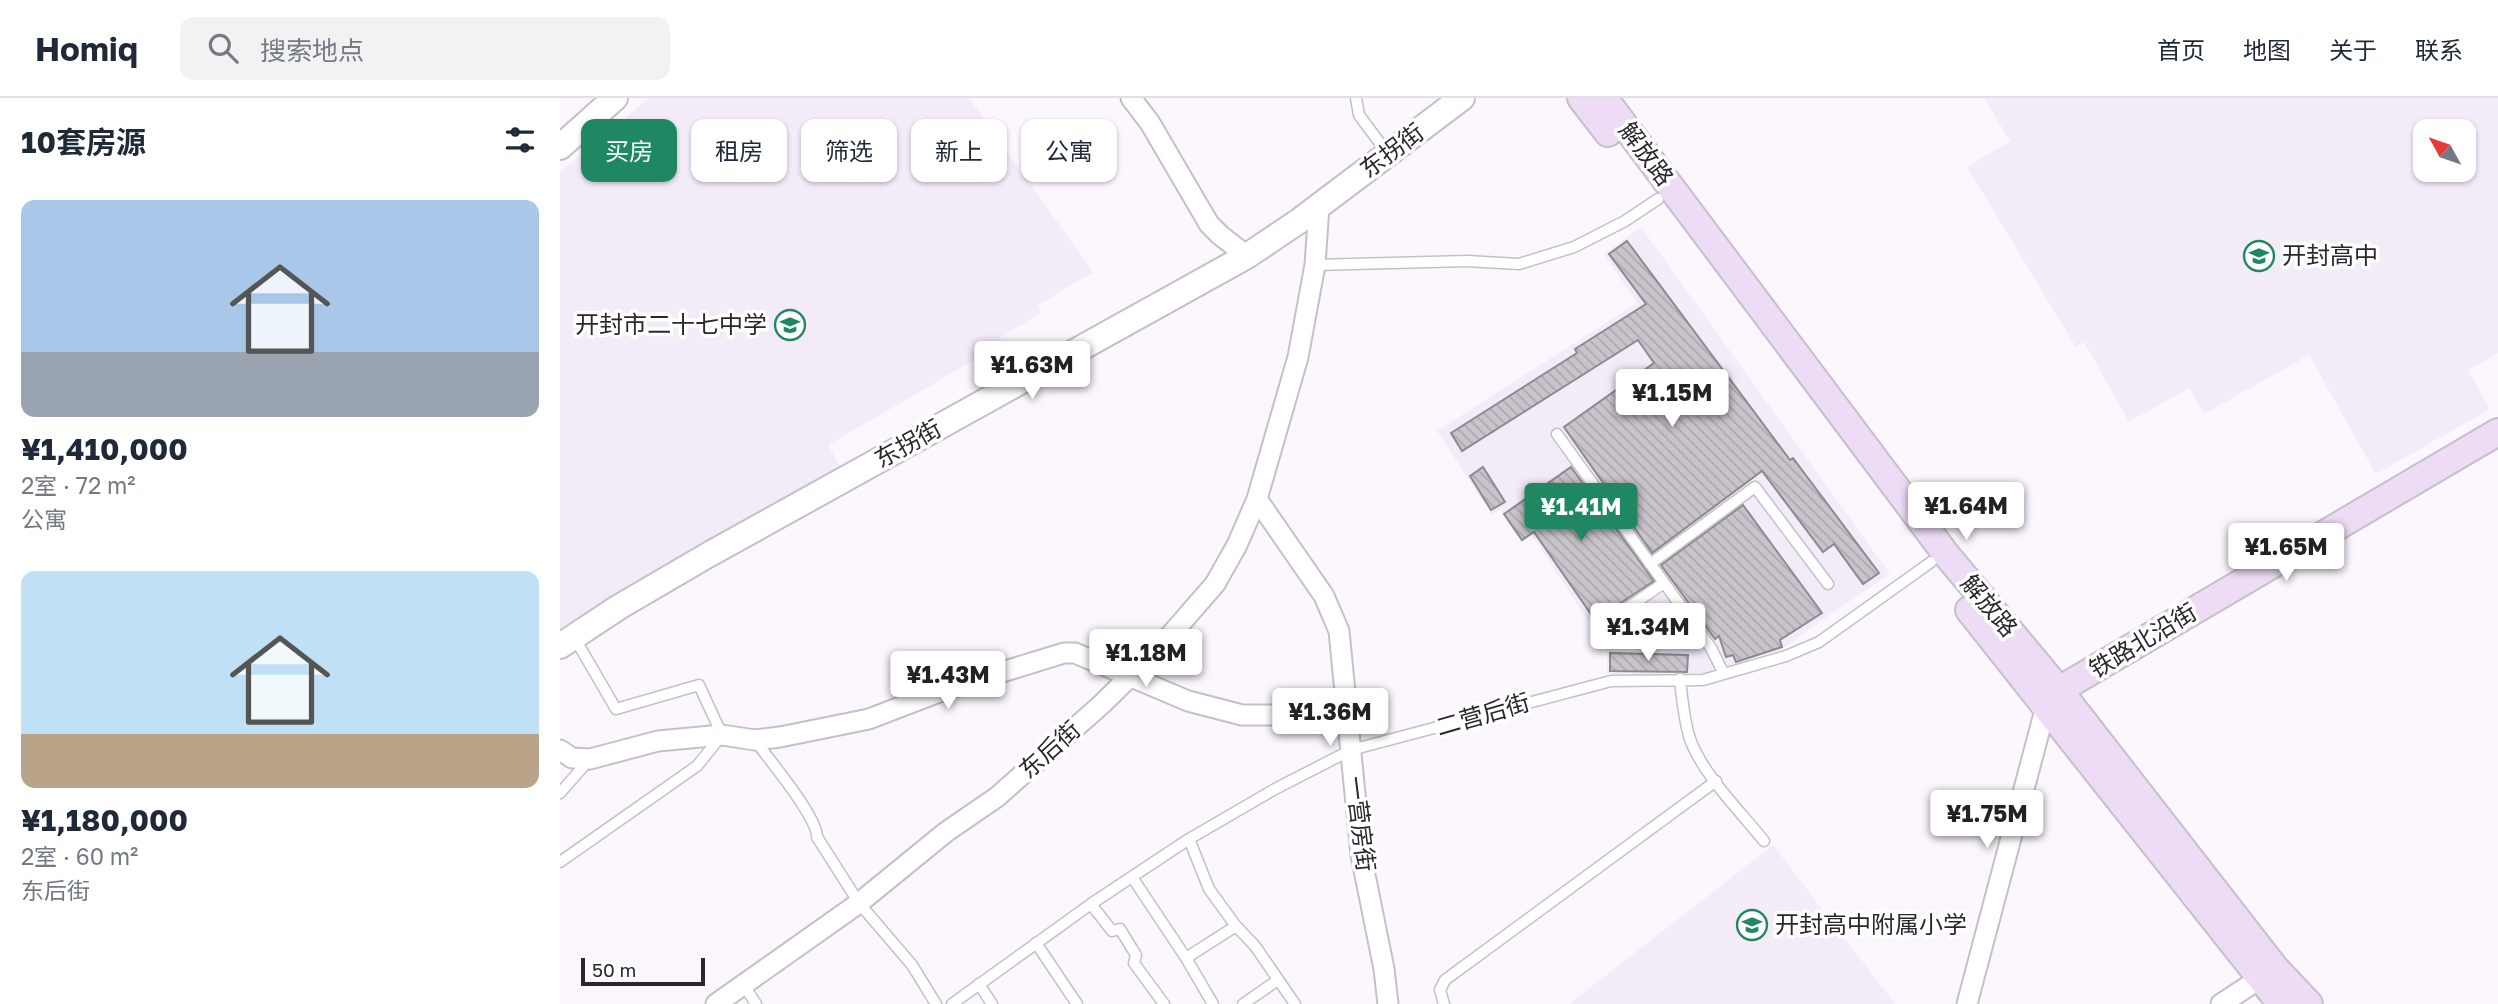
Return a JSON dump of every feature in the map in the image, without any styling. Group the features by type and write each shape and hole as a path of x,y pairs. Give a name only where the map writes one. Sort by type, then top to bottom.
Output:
{"main road":[{"name":"解放路","path":"1581,98 1931,562 2052,698"},
{"name":"解放路","path":"1604,98 2052,698 2268,974 2281,1004"},
{"name":"铁路北沿街","path":"2052,698 2498,432"},
{"name":"解放路","path":"2268,974 2309,1004"}],"street":[{"path":"560,147 615,98"},
{"path":"1130,98 1150,123 1209,224 1247,256"},
{"name":"东拐街","path":"567,642 619,607 708,555 1247,256 1319,206 1462,98"},
{"name":"东后街","path":"716,1004 859,903 946,832 997,797 1130,677 1215,584 1237,545 1257,499 1298,357 1315,265 1319,206"},
{"name":"一营房街","path":"1257,499 1324,596 1339,631 1361,855 1384,969 1388,1004"},
{"path":"560,750 572,758 590,759 658,741 722,735 755,740 780,737 869,719 947,689 1063,653 1075,653 1188,701 1242,715 1310,715 1348,724"},
{"path":"1967,1004 2052,698"},
{"path":"2221,1004 2268,974"}],"lane":[{"path":"1356,98 1359,115 1388,154"},
{"path":"1315,265 1467,261 1519,264 1574,247 1625,221 1657,199"},
{"path":"1557,434 1711,648 1724,674"},
{"path":"1650,564 1755,487 1828,584"},
{"name":"二营后街","path":"952,1004 1091,904 1189,839 1275,789 1351,750 1611,681 1703,680 1786,656 1819,642 1931,562"},
{"path":"1601,626 1664,583"},
{"path":"560,862 697,766 722,735 699,685 616,709 567,642"},
{"path":"1680,679 1689,736 1695,752 1764,841"},
{"path":"755,740 807,813 817,829 817,837 859,903 912,965 936,1004"},
{"path":"560,793 590,759"},
{"path":"1444,1004 1440,990 1445,981 1716,781"},
{"path":"1189,839 1209,889 1236,926 1255,946 1295,1004"},
{"path":"1132,877 1213,1004"},
{"path":"1091,904 1112,931 1120,929 1136,955 1134,963 1164,1004"},
{"path":"1186,958 1236,926"},
{"path":"1036,943 1077,1004"},
{"path":"1243,1004 1278,980"},
{"path":"743,984 756,1004"},
{"path":"979,984 992,1004"}],"shaded area":[{"name":"开封市二十七中学","path":"649,98 969,98 984,119 911,119 911,182 1007,182 1007,151 1021,171 1021,182 1029,182 1093,272 1038,305 1042,312 999,338 1002,344 828,445 842,469 560,638 560,172 581,155 581,182 677,182 677,119 624,119"},
{"name":"开封高中","path":"1984,98 2498,98 2498,353 2468,370 2490,409 2376,474 2309,355 2204,414 2189,388 2129,422 2084,342 2076,347 1967,167 2010,141"},
{"path":"1641,227 1890,574 1783,649 1702,674 1607,674 1607,650 1532,535 1522,542 1500,510 1492,515 1437,431 1637,303 1604,254"},
{"name":"开封高中附属小学","path":"1773,845 1895,1004 1569,1004"}],"building":[{"path":"1627,241 1790,460 1793,458 1879,573 1863,584 1834,544 1823,552 1762,471 1652,553 1564,427 1654,363 1638,340 1462,451 1451,433 1577,353 1575,349 1646,304 1609,254"},
{"path":"1483,467 1505,502 1491,510 1470,476"},
{"path":"1571,467 1654,581 1595,620 1534,532 1522,540 1504,514"},
{"path":"1743,505 1822,613 1780,640 1782,647 1736,662 1733,655 1726,657 1719,636 1715,639 1661,565"},
{"path":"1610,653 1688,655 1687,672 1610,671"}],"place":[{"name":"开封高中","path":"2259,256"},
{"name":"开封市二十七中学","path":"790,325"},
{"name":"开封高中附属小学","path":"1752,925"}]}
